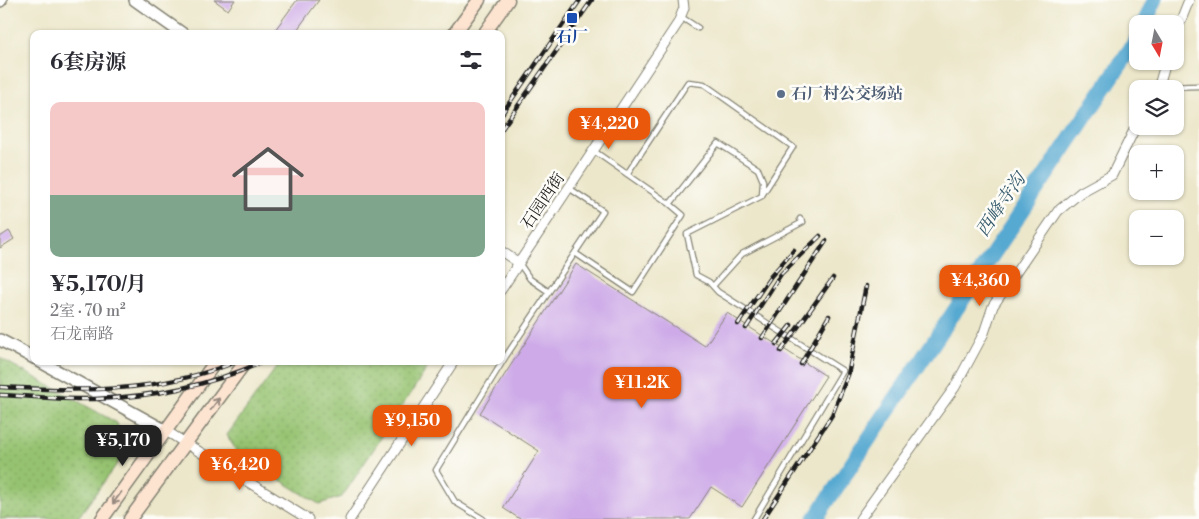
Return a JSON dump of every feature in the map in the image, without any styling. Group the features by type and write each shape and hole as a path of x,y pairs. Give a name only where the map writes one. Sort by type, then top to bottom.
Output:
{"main road":[{"path":"457,30 479,0"},
{"path":"487,30 508,0"},
{"path":"102,519 213,365"},
{"path":"130,519 243,365"}],"street":[{"path":"135,0 177,30"},
{"name":"石园西街","path":"505,284 681,17 684,8 683,0"},
{"path":"1183,15 1189,0"},
{"path":"860,519 955,387 975,353 993,306 1058,211 1080,192 1112,175 1132,135"},
{"path":"505,253 519,263"},
{"path":"0,340 30,356"},
{"path":"46,365 166,431 308,519"},
{"path":"350,519 451,365"}],"lane":[{"path":"681,17 698,28"},
{"path":"627,174 688,82 704,84 793,147 762,196 687,234 696,275 843,371 754,519"},
{"path":"1184,87 1199,86"},
{"path":"670,204 718,143 758,169 763,181 762,196"},
{"path":"575,252 633,292 683,215 594,151"},
{"path":"505,358 603,211 569,188"},
{"path":"713,286 742,254 803,222 800,219"},
{"path":"519,263 530,280 549,292"},
{"path":"483,519 455,502 436,470 500,365"}],"green space":[{"path":"0,358 117,423 125,453 77,519 0,519"},
{"path":"278,365 429,365 342,497 319,504 238,454 227,435"}],"building":[{"path":"214,0 235,0 228,10"},
{"path":"297,0 319,0 297,30 275,30"},
{"path":"9,231 14,239 0,248 0,237"},
{"path":"576,264 705,346 727,313 826,376 742,507 711,487 690,519 520,519 503,508 539,451 480,413"}],"waterway":[{"name":"西峰寺沟","path":"1148,15 1155,0"},
{"name":"西峰寺沟","path":"815,519 1129,51"}],"railway":[{"path":"505,109 580,0"},
{"path":"505,124 592,0"},
{"path":"746,328 781,274 820,236"},
{"path":"762,338 826,241"},
{"path":"738,324 771,276 794,250"},
{"path":"781,351 833,278"},
{"path":"763,519 832,415 848,375 866,286"},
{"path":"801,364 829,316"},
{"path":"776,344 791,325"},
{"path":"0,387 62,390 121,388 179,379 209,372 227,365"},
{"path":"0,395 83,399 139,396 203,383 255,365"}],"place":[{"name":"石厂","path":"572,18"},
{"name":"石厂村公交场站","path":"781,94"}]}
